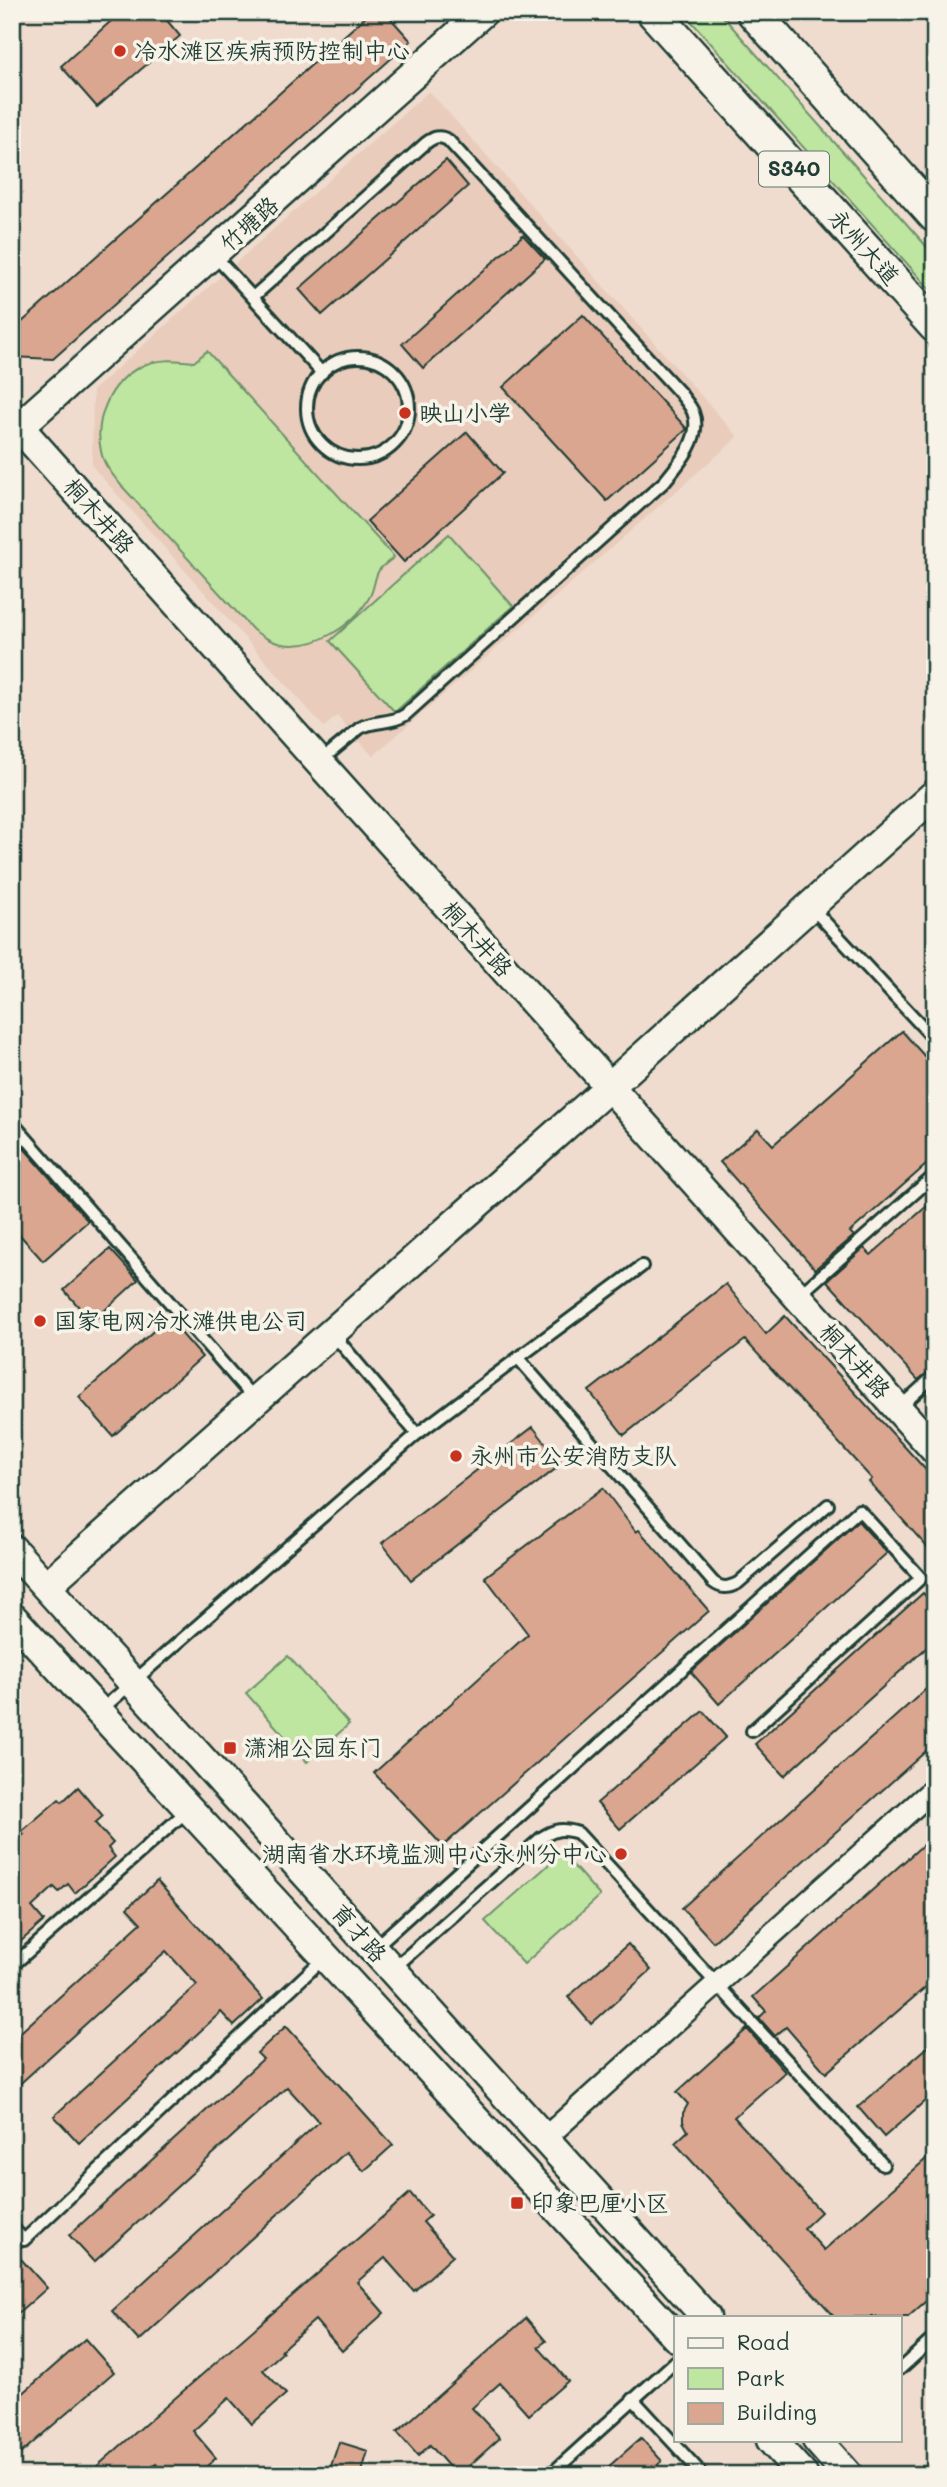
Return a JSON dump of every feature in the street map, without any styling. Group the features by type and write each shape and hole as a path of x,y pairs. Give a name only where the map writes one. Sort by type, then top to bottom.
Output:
{"main road":[{"name":"永州大道","path":"653,12 935,326"},
{"path":"753,12 935,216"}],"street":[{"name":"竹塘路","path":"15,426 214,255 483,12"},
{"name":"桐木井路","path":"15,426 935,1450"},
{"path":"46,1586 935,794"},
{"name":"育才路","path":"12,1549 705,2316"},
{"name":"育才路","path":"12,1618 674,2335"},
{"path":"544,2139 935,1788"},
{"path":"773,2442 803,2475"},
{"path":"820,2442 848,2475"}],"lane":[{"path":"253,297 426,143 442,136 680,393 693,412 695,431 688,449 679,465 664,482 405,715 397,720 360,727 319,762"},
{"path":"214,255 322,373"},
{"path":"358,357 374,360 389,368 400,380 408,403 405,428 396,442 383,452 359,459 334,454 320,444 311,429 307,413 308,396 315,380 322,373 342,360 358,357"},
{"path":"809,905 935,1040"},
{"path":"12,1122 255,1400"},
{"path":"798,1296 935,1175"},
{"path":"99,1711 416,1434 642,1266"},
{"path":"331,1332 416,1434"},
{"path":"518,1358 720,1587 738,1583 828,1505"},
{"path":"898,1409 935,1375"},
{"path":"373,1948 859,1510 921,1578 752,1731"},
{"path":"12,1966 189,1809"},
{"path":"392,1970 541,1838 554,1830 565,1829 578,1833 883,2165"},
{"path":"12,2227 24,2240 325,1957"},
{"path":"902,2367 935,2337"},
{"path":"550,2475 674,2363"},
{"path":"634,2399 703,2475"}],"shaded area":[{"name":"映山小学","path":"429,91 738,437 373,756 337,716 324,727 92,466 93,390"}],"green space":[{"path":"683,12 719,12 935,256 935,295"},
{"path":"207,351 394,557 379,570 371,595 362,608 332,634 295,645 270,640 253,630 120,484 104,460 99,439 102,414 120,382 146,364 166,360 194,362"},
{"path":"449,534 513,606 395,712 330,641"},
{"path":"288,1656 349,1724 307,1762 246,1693"},
{"path":"562,1853 600,1896 524,1964 485,1921"}],"building":[{"name":"冷水滩区疾病预防控制中心","path":"121,12 160,12 180,36 97,107 61,66"},
{"path":"371,12 385,12 411,41 53,359 12,357 12,331"},
{"path":"446,160 468,186 322,315 299,289"},
{"path":"523,235 545,259 423,368 402,344"},
{"path":"583,315 687,429 607,501 503,387"},
{"path":"467,432 503,473 404,562 367,521"},
{"path":"902,1031 935,1068 935,1157 850,1232 854,1236 815,1269 720,1162 758,1129 773,1145"},
{"path":"22,1146 88,1221 43,1261 12,1226 12,1154"},
{"path":"935,1199 935,1367 918,1380 827,1281 864,1248 871,1255"},
{"path":"110,1249 138,1280 92,1322 64,1290"},
{"path":"726,1284 766,1334 785,1316 935,1480 935,1556 869,1482 872,1479 745,1340 624,1435 589,1391"},
{"path":"168,1318 202,1357 113,1436 79,1397"},
{"path":"533,1427 562,1464 411,1580 382,1543"},
{"path":"603,1488 636,1532 639,1530 709,1611 443,1846 374,1773 528,1634 485,1577"},
{"path":"858,1521 887,1553 719,1704 691,1672"},
{"path":"923,1593 935,1606 935,1640 784,1776 755,1744"},
{"path":"935,1681 935,1743 713,1942 682,1908"},
{"path":"703,1711 726,1737 620,1829 597,1803"},
{"path":"78,1787 103,1816 95,1823 113,1843 108,1848 115,1857 75,1893 68,1884 59,1892 54,1887 32,1907 44,1921 12,1949 12,1845 24,1834 21,1832 59,1799 62,1802"},
{"path":"935,1834 935,1979 826,2073 786,2027 775,2036 759,2018 766,2011 753,1997"},
{"path":"157,1881 263,1999 234,2026 221,2012 79,2143 54,2116 197,1985 166,1951 12,2091 12,2040 141,1923 127,1908"},
{"path":"628,1944 651,1970 591,2024 568,1997"},
{"path":"286,2026 393,2145 364,2171 346,2152 139,2341 112,2311 319,2122 287,2087 94,2262 69,2235 263,2059 257,2053"},
{"path":"747,2029 785,2072 734,2117 821,2212 804,2228 824,2250 935,2151 935,2293 908,2317 834,2316 675,2143 688,2131 683,2122 683,2113 688,2104 677,2092"},
{"path":"935,2041 935,2092 884,2137 858,2107"},
{"path":"410,2193 430,2216 423,2222 453,2256 414,2291 385,2258 357,2282 384,2313 342,2351 315,2320 263,2370 286,2394 252,2424 229,2398 193,2431 216,2458 197,2475 165,2475 156,2464 144,2475 87,2475"},
{"path":"12,2249 47,2288 12,2319"},
{"path":"526,2318 546,2341 538,2347 568,2381 529,2415 500,2383 472,2408 500,2438 459,2475 456,2475 430,2445 418,2456 397,2432"},
{"path":"85,2339 114,2372 12,2461 12,2403"},
{"path":"641,2438 662,2461 647,2475 599,2475"},
{"path":"339,2442 368,2451 361,2475 328,2475"}],"place":[{"name":"冷水滩区疾病预防控制中心","path":"120,51"},
{"name":"映山小学","path":"405,413"},
{"name":"国家电网冷水滩供电公司","path":"40,1321"},
{"name":"永州市公安消防支队","path":"456,1456"},
{"name":"潇湘公园东门","path":"230,1748"},
{"name":"湖南省水环境监测中心永州分中心","path":"621,1854"},
{"name":"印象巴厘小区","path":"517,2203"}]}
